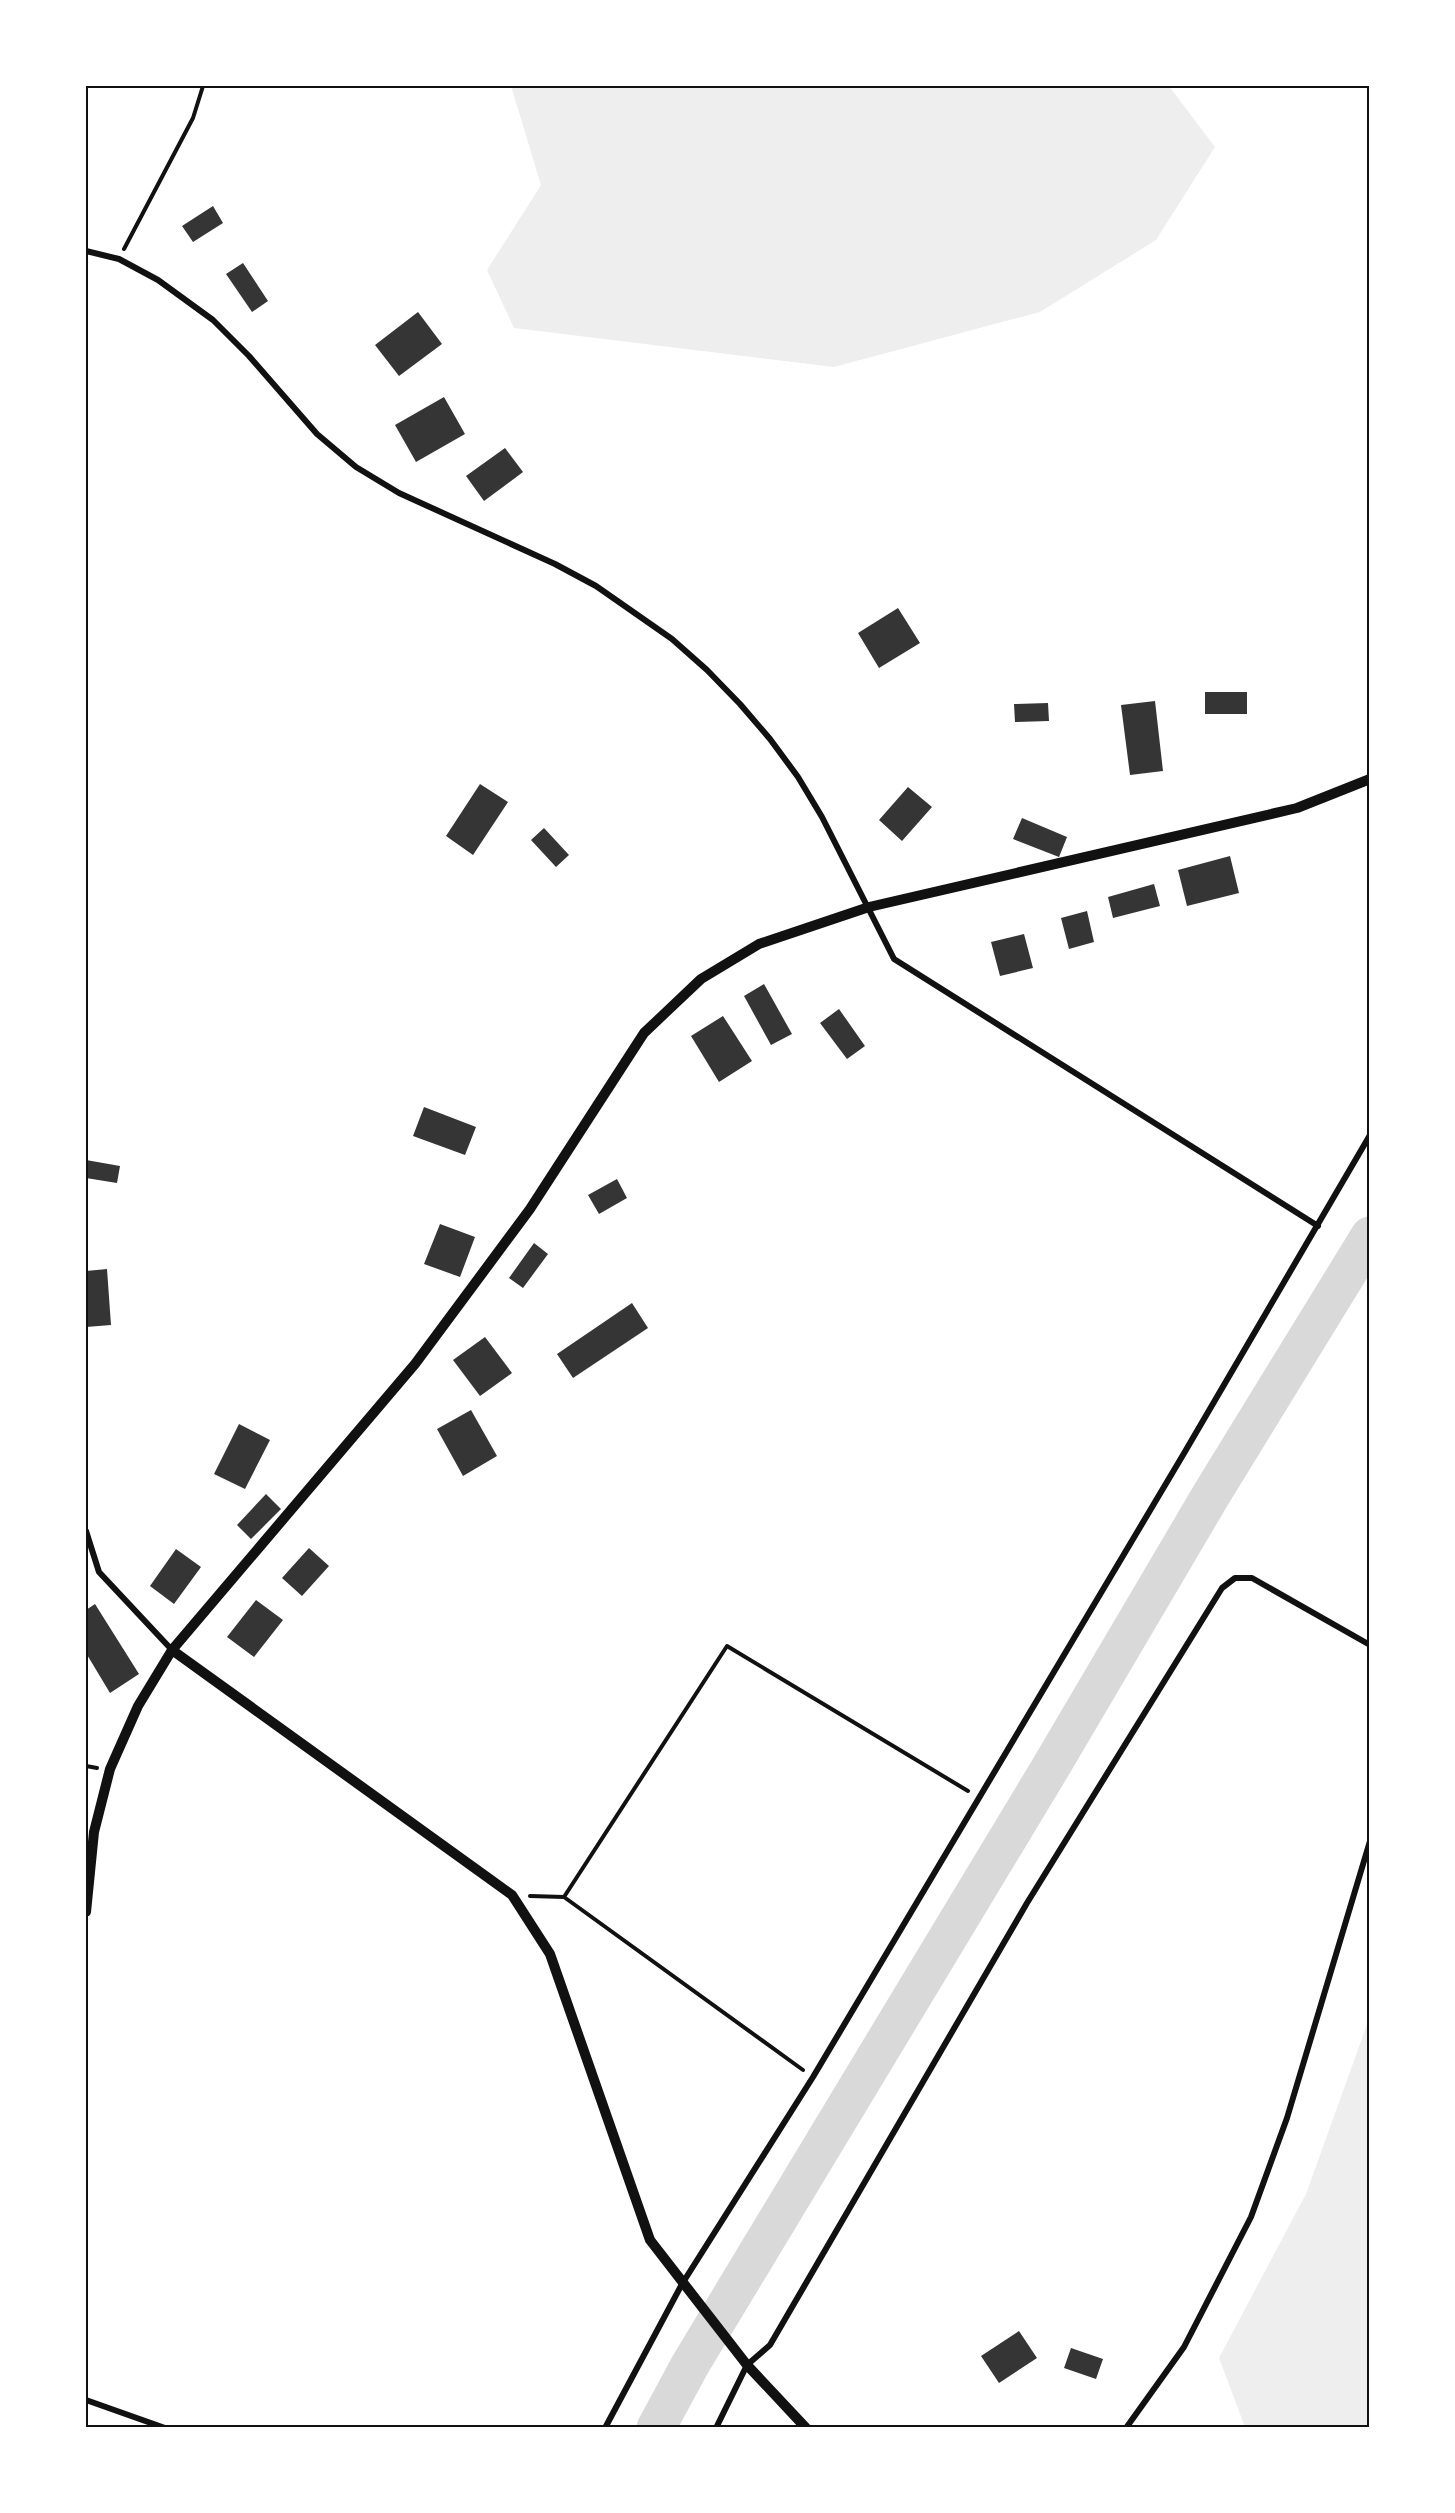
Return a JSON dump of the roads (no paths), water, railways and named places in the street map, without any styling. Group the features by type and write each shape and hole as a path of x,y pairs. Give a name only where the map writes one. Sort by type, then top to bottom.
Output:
{"street":[{"path":"86,250 120,258 158,280 213,320 249,356 290,407 317,434 356,467 399,493 555,564 596,586 635,611 681,647 740,704 777,748 822,817 894,959 1318,1226"},
{"path":"86,1911 94,1832 110,1769 138,1706 172,1650 415,1364 530,1209 644,1033 701,979 759,944 869,906 1297,808 1370,779"},
{"path":"605,2427 682,2284 813,2077 1370,1136"},
{"path":"86,1531 99,1572 172,1650 512,1895 550,1954 650,2240 747,2365 806,2427"},
{"path":"716,2427 747,2365 770,2345 1027,1903 1222,1588 1235,1578 1252,1578 1370,1645"},
{"path":"1126,2427 1184,2347 1251,2217 1287,2118 1370,1842"},
{"path":"86,2400 165,2427"}],"waterway":[{"path":"656,2428 690,2365 1049,1770 1211,1495 1370,1236"}]}
